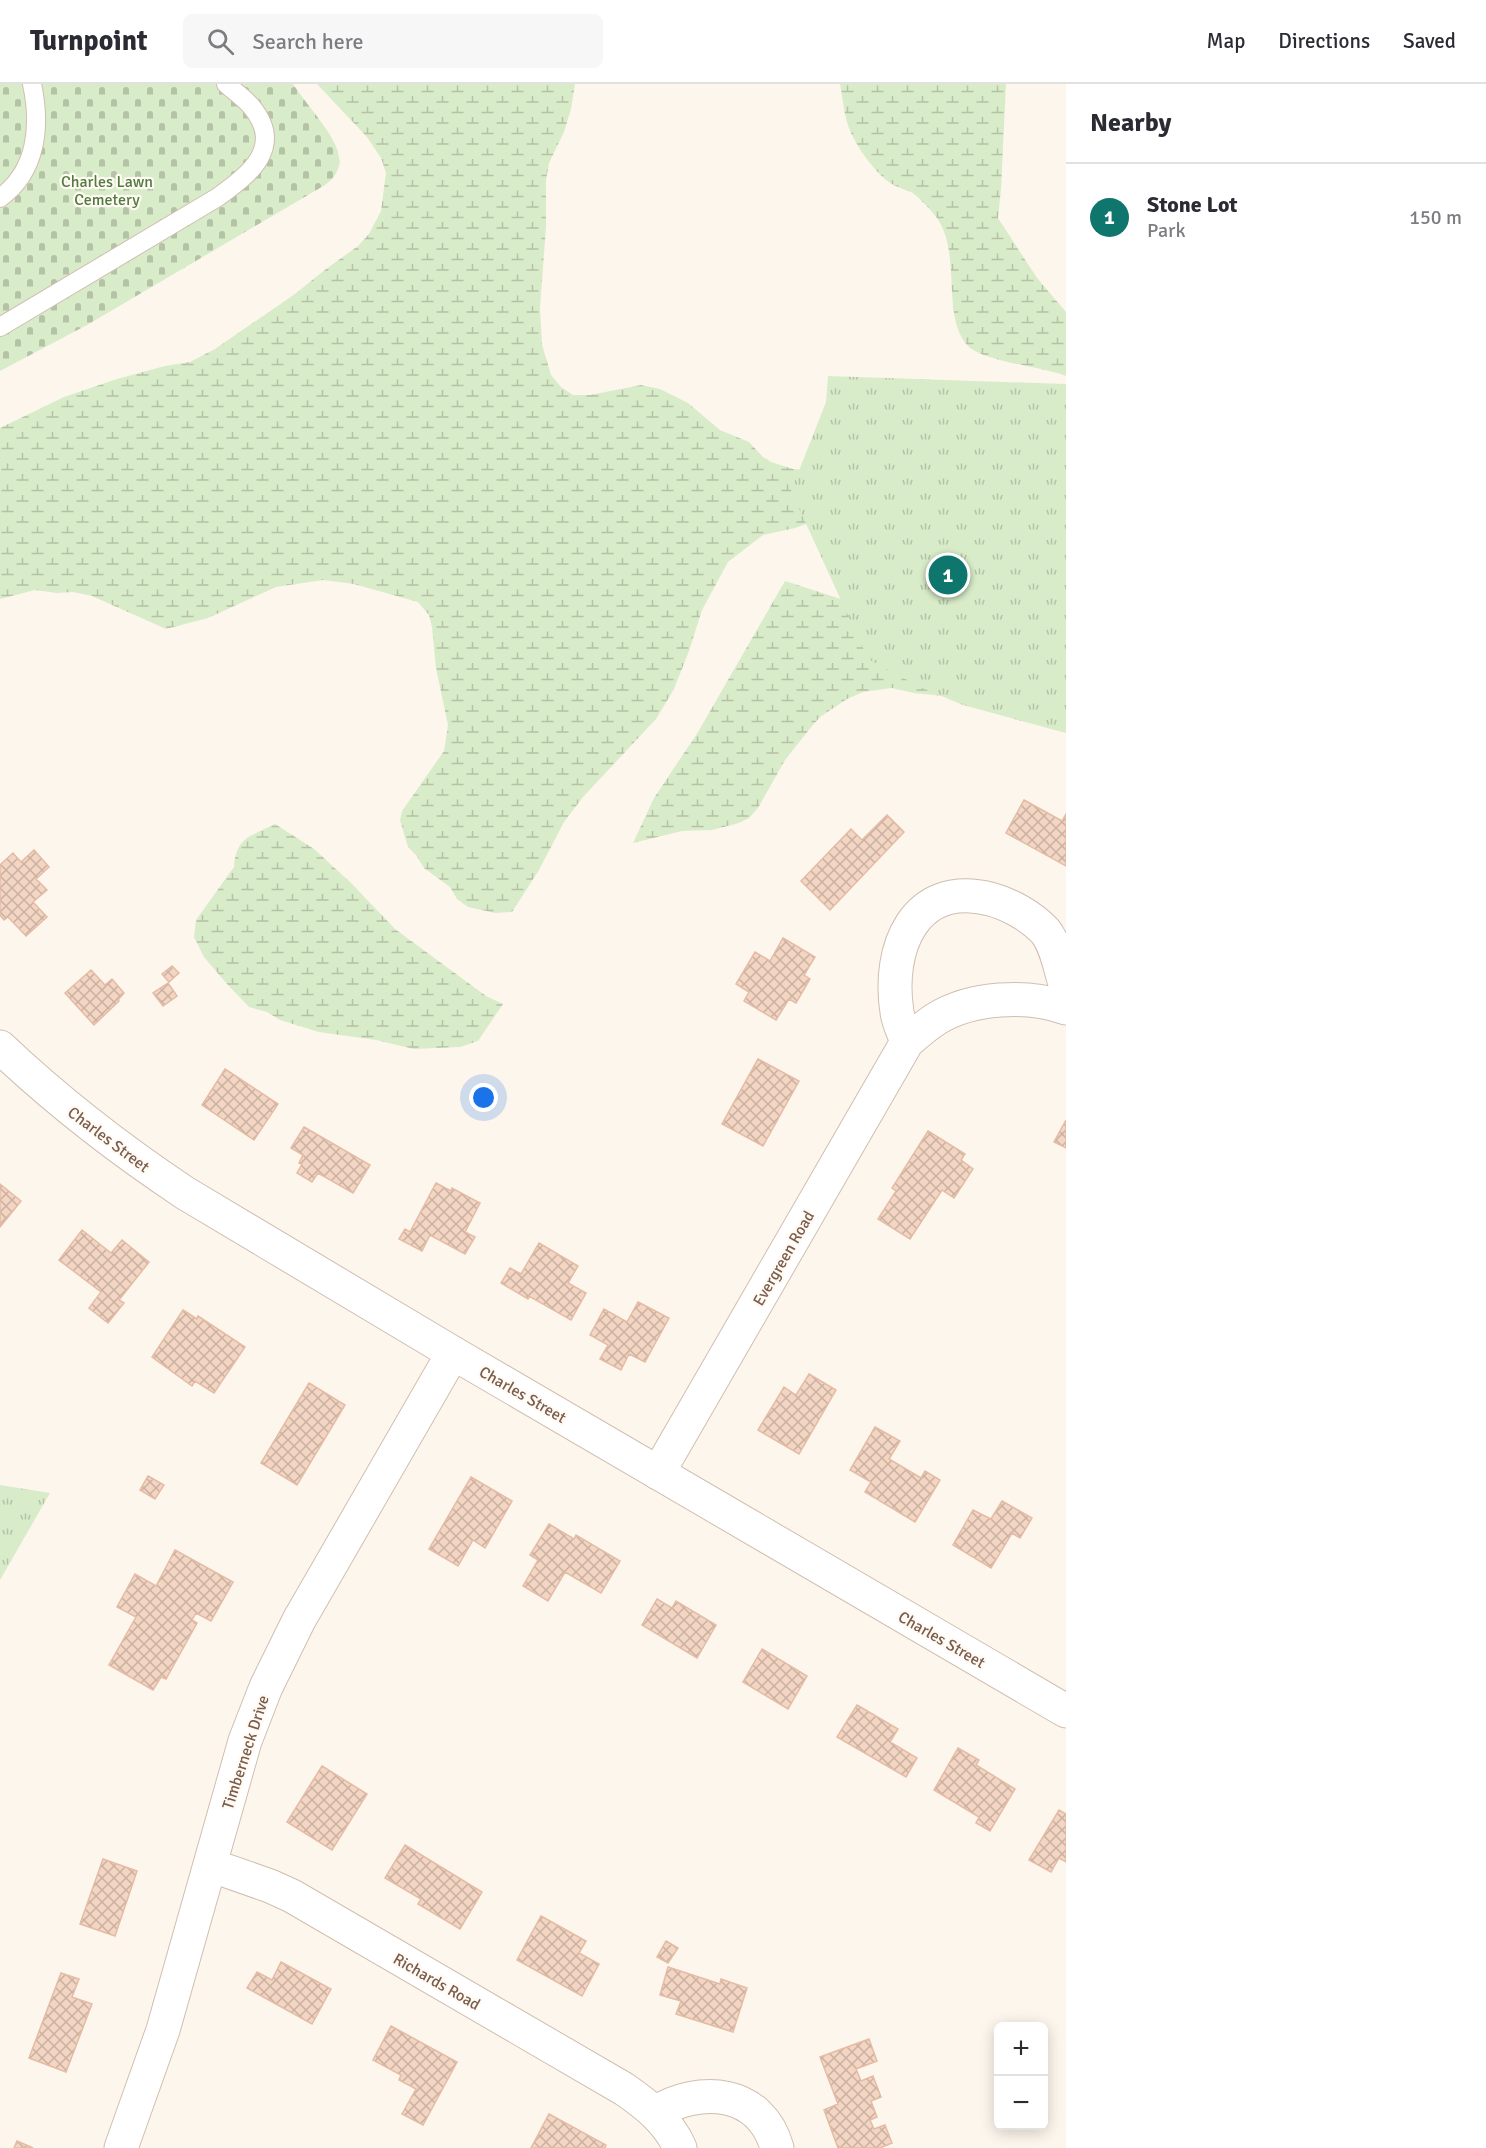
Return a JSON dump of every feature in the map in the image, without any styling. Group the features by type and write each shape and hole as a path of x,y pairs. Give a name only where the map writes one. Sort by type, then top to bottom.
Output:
{"street":[{"path":"907,1042 897,1014 894,987 900,950 908,927 915,918 935,903 952,898 973,896 999,902 1028,916 1045,931 1050,939 1066,987"},
{"name":"Evergreen Road","path":"658,1473 907,1042 938,1017 978,1004 1035,999 1066,1008"},
{"name":"Charles Street","path":"0,1047 55,1098 185,1193 453,1353 1066,1711"},
{"name":"Timberneck Drive","path":"121,2148 160,2040 244,1741 266,1687 299,1620 453,1353"},
{"name":"Richards Road","path":"210,1865 292,1896 624,2089 655,2113 669,2128 680,2148"},
{"path":"655,2113 681,2100 700,2096 722,2096 746,2106 758,2115 773,2134 777,2148"}],"lane":[{"path":"0,198 11,190 30,163 37,137 37,104 32,84"},
{"path":"0,327 218,197 258,164 264,149 263,129 251,107 226,84"}],"green space":[{"name":"Charles Lawn Cemetery","path":"0,84 293,84 335,144 338,152 338,169 325,185 87,325 0,371"},
{"path":"317,84 575,84 571,109 564,132 549,163 546,180 546,226 540,308 542,345 551,375 561,387 573,395 590,395 641,385 660,389 688,403 720,430 749,442 771,462 805,470 820,519 795,528 763,535 728,562 702,610 674,689 656,719 583,797 564,822 539,870 512,912 495,913 468,907 457,899 450,887 424,868 408,847 400,820 402,811 444,751 448,725 436,668 432,627 429,615 418,602 354,584 323,580 276,587 208,618 166,629 92,596 73,592 57,593 35,590 0,599 0,428 64,397 117,379 190,362 215,349 295,294 358,246 369,234 381,211 386,173 381,158 367,137"},
{"path":"840,84 1006,84 998,218 1037,278 1066,312 1066,376 985,355 974,351 967,345 959,332 955,318 949,249 937,218 911,192 890,183 873,167 854,140 845,115"},
{"path":"828,376 1066,384 1066,733 963,705 922,688 868,659 791,491 826,402"},
{"path":"785,581 903,619 943,696 892,688 863,692 847,699 820,717 812,726 785,760 758,808 749,818 712,830 682,831 633,843 654,798 698,732"},
{"path":"275,824 314,849 351,883 395,929 486,996 503,1004 478,1041 460,1047 414,1049 376,1040 319,1032 280,1020 267,1012 249,1007 227,984 204,957 194,937 196,920 234,867 235,857 242,843 252,835"},
{"path":"0,1485 50,1493 0,1580"}],"building":[{"path":"1024,800 1062,821 1066,814 1066,866 1006,833"},
{"path":"887,815 904,832 830,910 801,881 851,829 862,840"},
{"path":"34,850 49,867 36,879 47,890 33,902 47,917 26,936 8,917 4,920 0,915 0,865 13,853 21,862"},
{"path":"783,938 815,957 804,975 810,979 796,1003 789,999 776,1020 744,1001 749,992 736,984 755,952 770,961"},
{"path":"172,966 179,973 169,982 162,974"},
{"path":"91,970 105,985 112,979 124,993 119,1001 94,1025 65,993"},
{"path":"168,983 177,996 163,1006 153,993"},
{"path":"758,1059 799,1081 763,1146 722,1124"},
{"path":"225,1069 278,1104 254,1140 202,1105"},
{"path":"1066,1120 1066,1148 1054,1142"},
{"path":"304,1127 370,1165 353,1193 318,1173 312,1182 297,1173 302,1164 299,1163 303,1155 291,1148"},
{"path":"928,1131 965,1154 961,1160 973,1169 954,1198 942,1190 910,1239 878,1219 896,1191 892,1188"},
{"path":"436,1183 451,1191 452,1188 480,1203 465,1232 475,1237 465,1254 430,1235 422,1251 399,1239 405,1229 410,1232"},
{"path":"0,1184 21,1201 0,1227"},
{"path":"82,1230 111,1253 122,1240 149,1262 119,1300 124,1303 108,1323 89,1308 101,1292 59,1260"},
{"path":"539,1243 578,1266 568,1283 586,1293 571,1320 501,1283 510,1268 521,1274"},
{"path":"638,1302 669,1318 645,1362 629,1354 621,1370 600,1359 608,1345 590,1335 604,1309 627,1322"},
{"path":"183,1310 197,1319 198,1316 245,1347 214,1393 195,1381 192,1386 152,1357"},
{"path":"809,1374 836,1390 799,1454 758,1430 784,1387 796,1395"},
{"path":"309,1383 345,1405 297,1485 261,1463"},
{"path":"875,1427 900,1441 889,1459 921,1478 925,1471 940,1480 915,1522 865,1492 871,1482 850,1470"},
{"path":"148,1476 164,1485 155,1499 140,1490"},
{"path":"471,1477 512,1501 485,1548 473,1540 458,1566 429,1549"},
{"path":"1002,1501 1032,1518 1020,1538 1012,1533 991,1568 953,1545 973,1510 991,1519"},
{"path":"549,1524 574,1539 576,1535 620,1561 601,1593 565,1572 548,1601 523,1586 538,1560 530,1555"},
{"path":"175,1550 233,1582 211,1621 196,1613 192,1620 197,1623 166,1679 161,1677 153,1690 109,1665 136,1617 117,1607 135,1574 156,1586"},
{"path":"657,1599 672,1608 676,1601 716,1625 697,1658 642,1625"},
{"path":"762,1649 807,1676 788,1709 743,1682"},
{"path":"857,1705 898,1729 890,1742 917,1758 906,1777 837,1737"},
{"path":"958,1748 979,1760 976,1765 1015,1789 990,1831 976,1823 979,1817 934,1790"},
{"path":"322,1766 367,1794 332,1850 287,1822"},
{"path":"1059,1810 1066,1814 1066,1862 1059,1858 1051,1872 1029,1860"},
{"path":"405,1845 482,1892 460,1929 418,1904 421,1899 385,1878"},
{"path":"103,1859 137,1871 115,1936 80,1924"},
{"path":"541,1916 586,1941 579,1953 599,1964 582,1996 517,1960"},
{"path":"666,1941 678,1948 668,1963 657,1957"},
{"path":"281,1962 331,1989 312,2024 247,1988 257,1972 272,1980"},
{"path":"668,1967 720,1984 721,1979 747,1988 733,2032 676,2014 681,2001 660,1995"},
{"path":"61,1973 79,1979 72,1997 92,2004 66,2072 29,2058"},
{"path":"391,2026 457,2062 423,2125 402,2114 416,2089 399,2080 401,2075 373,2060"},
{"path":"869,2039 877,2061 856,2069 861,2081 873,2076 881,2097 871,2101 877,2117 870,2120 874,2129 885,2125 892,2143 880,2148 838,2148 824,2110 838,2104 820,2057"},
{"path":"549,2114 606,2145 605,2148 531,2148"},
{"path":"17,2141 33,2148 14,2148"}],"place":[{"name":"Stone Lot","path":"948,575"}]}
